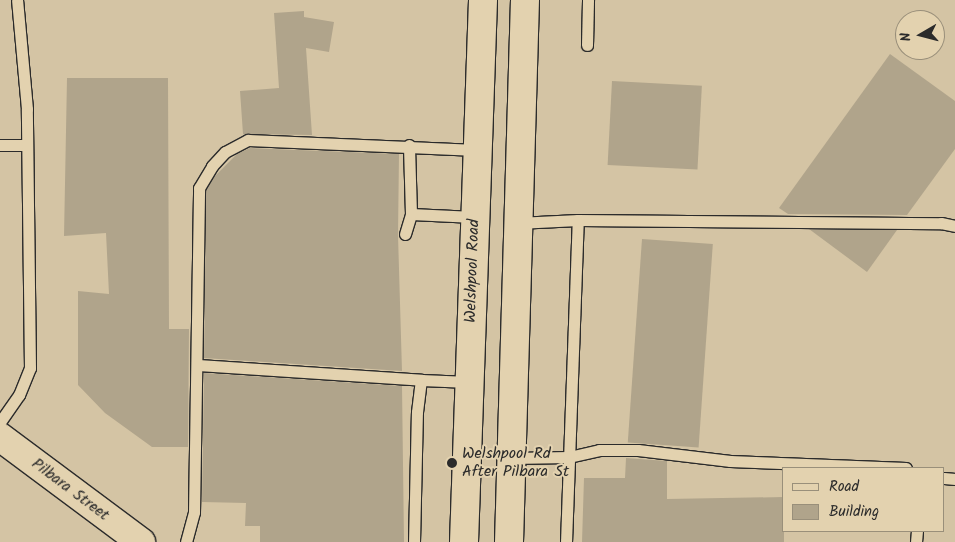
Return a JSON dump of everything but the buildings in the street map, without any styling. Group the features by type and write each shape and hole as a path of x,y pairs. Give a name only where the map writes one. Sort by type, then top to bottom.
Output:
{"main road":[{"name":"Welshpool Road","path":"464,542 483,0"},
{"path":"509,542 525,0"},
{"name":"Pilbara Street","path":"0,437 141,542"}],"lane":[{"path":"0,422 19,395 30,368 27,145 17,0"},
{"path":"587,45 588,0"},
{"path":"186,542 194,512 198,365 199,188 225,152 248,140 409,145 477,150"},
{"path":"0,145 27,145"},
{"path":"405,234 411,214 409,145"},
{"path":"411,214 474,218"},
{"path":"517,223 578,220 941,223 955,226"},
{"path":"566,542 578,220"},
{"path":"198,365 469,382"},
{"path":"414,542 417,412 421,380"},
{"path":"512,458 569,457 599,450 638,450 746,462 879,467"}],"shaded area":[{"path":"0,0 955,0 955,542 0,542"}],"place":[{"name":"Welshpool Rd After Pilbara St","path":"452,463"}]}
